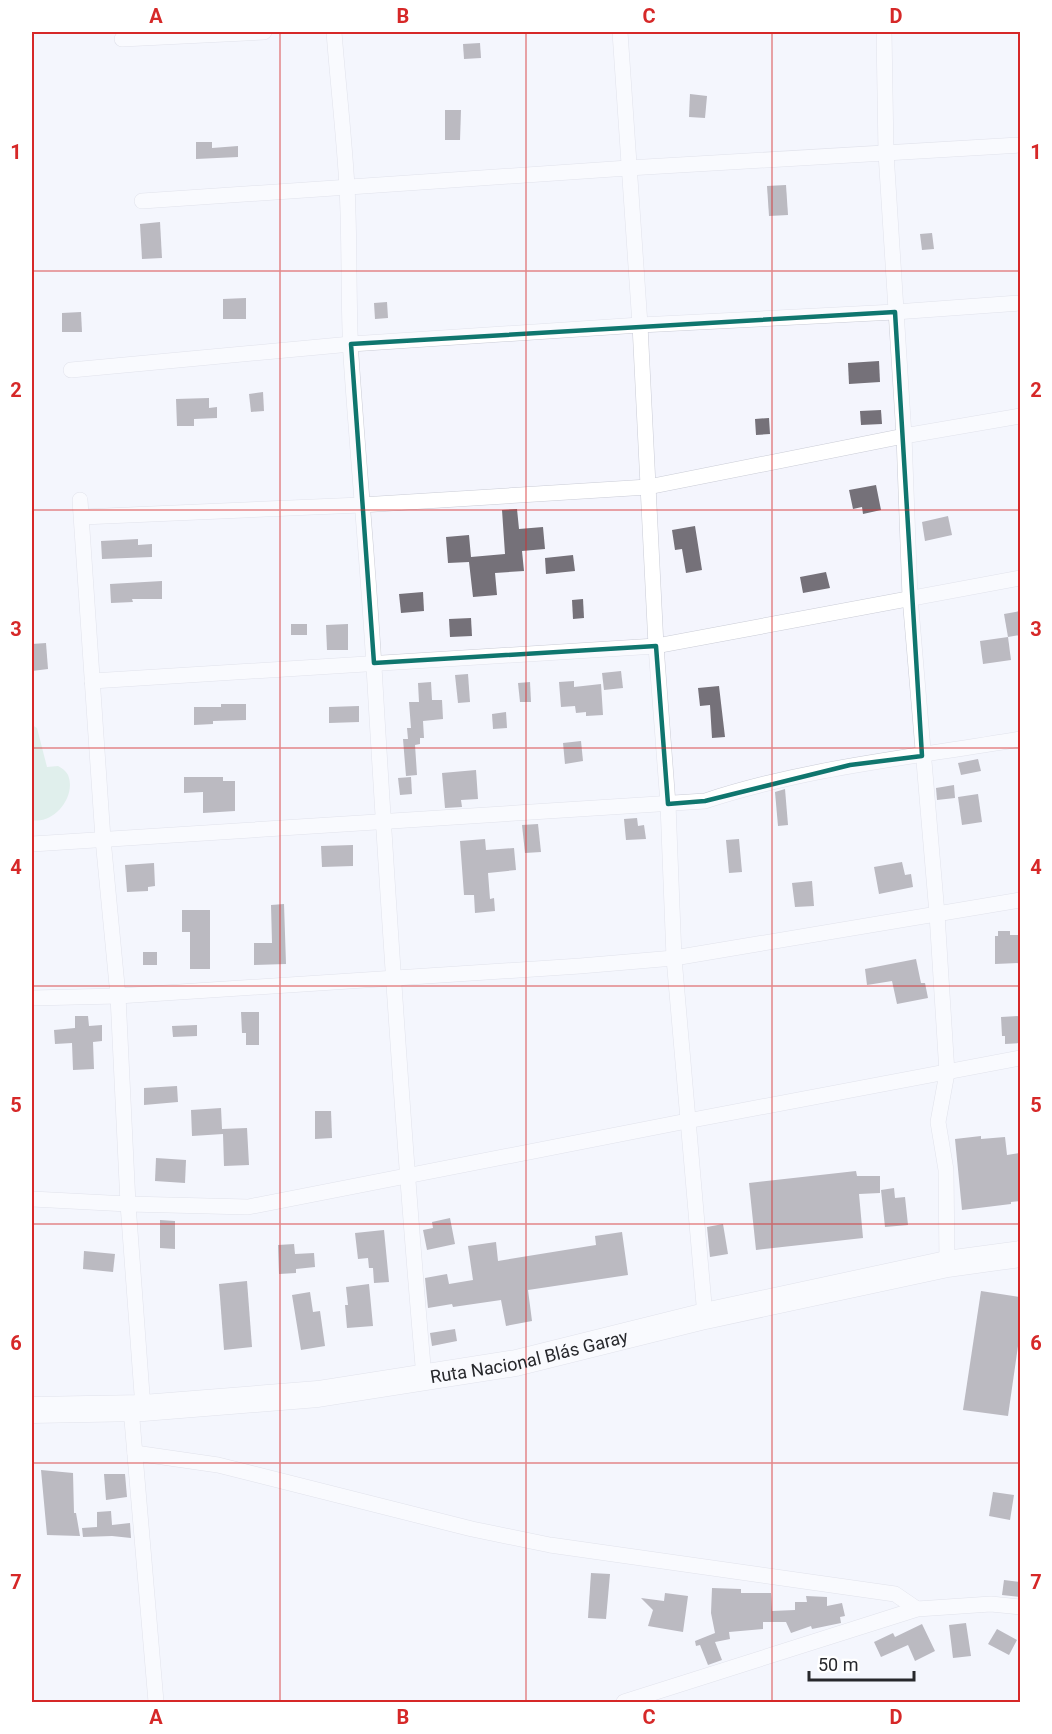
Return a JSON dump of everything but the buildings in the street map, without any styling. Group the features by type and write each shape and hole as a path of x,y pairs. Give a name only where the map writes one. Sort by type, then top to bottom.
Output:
{"highway":[{"name":"Ruta Nacional Blás Garay","path":"32,1410 137,1408 318,1394 516,1364 705,1316 947,1264 1020,1254"}],"street":[{"path":"122,39 264,32"},
{"path":"334,32 347,188 351,344 374,663 382,822 395,977 406,1177 424,1377"},
{"path":"620,32 640,325 656,646 668,804 674,958 705,1316"},
{"path":"884,32 886,153 904,436 910,597 937,914 947,1073 938,1122 946,1170 947,1264"},
{"path":"142,201 628,168 1020,145"},
{"path":"71,370 351,344 1020,303"},
{"path":"82,517 361,505 648,487 904,436 1020,416"},
{"path":"81,500 103,839 118,996 137,1408 135,1453 156,1702"},
{"path":"92,681 656,646 1020,578"},
{"path":"32,844 705,801 744,788 850,765 922,756 1020,739"},
{"path":"32,999 118,996 674,958 1020,900"},
{"path":"32,1199 248,1207 1020,1058"},
{"path":"135,1453 218,1465 472,1530 550,1545 895,1594 917,1609"},
{"path":"624,1702 917,1609 991,1604 1020,1607"}],"highlighted area":[{"path":"895,312 922,756 850,765 705,801 668,804 656,646 374,663 351,344"}],"green space":[{"path":"32,725 37,728 47,767 58,766 66,772 70,783 69,792 61,808 48,818 40,820 32,820"}]}
